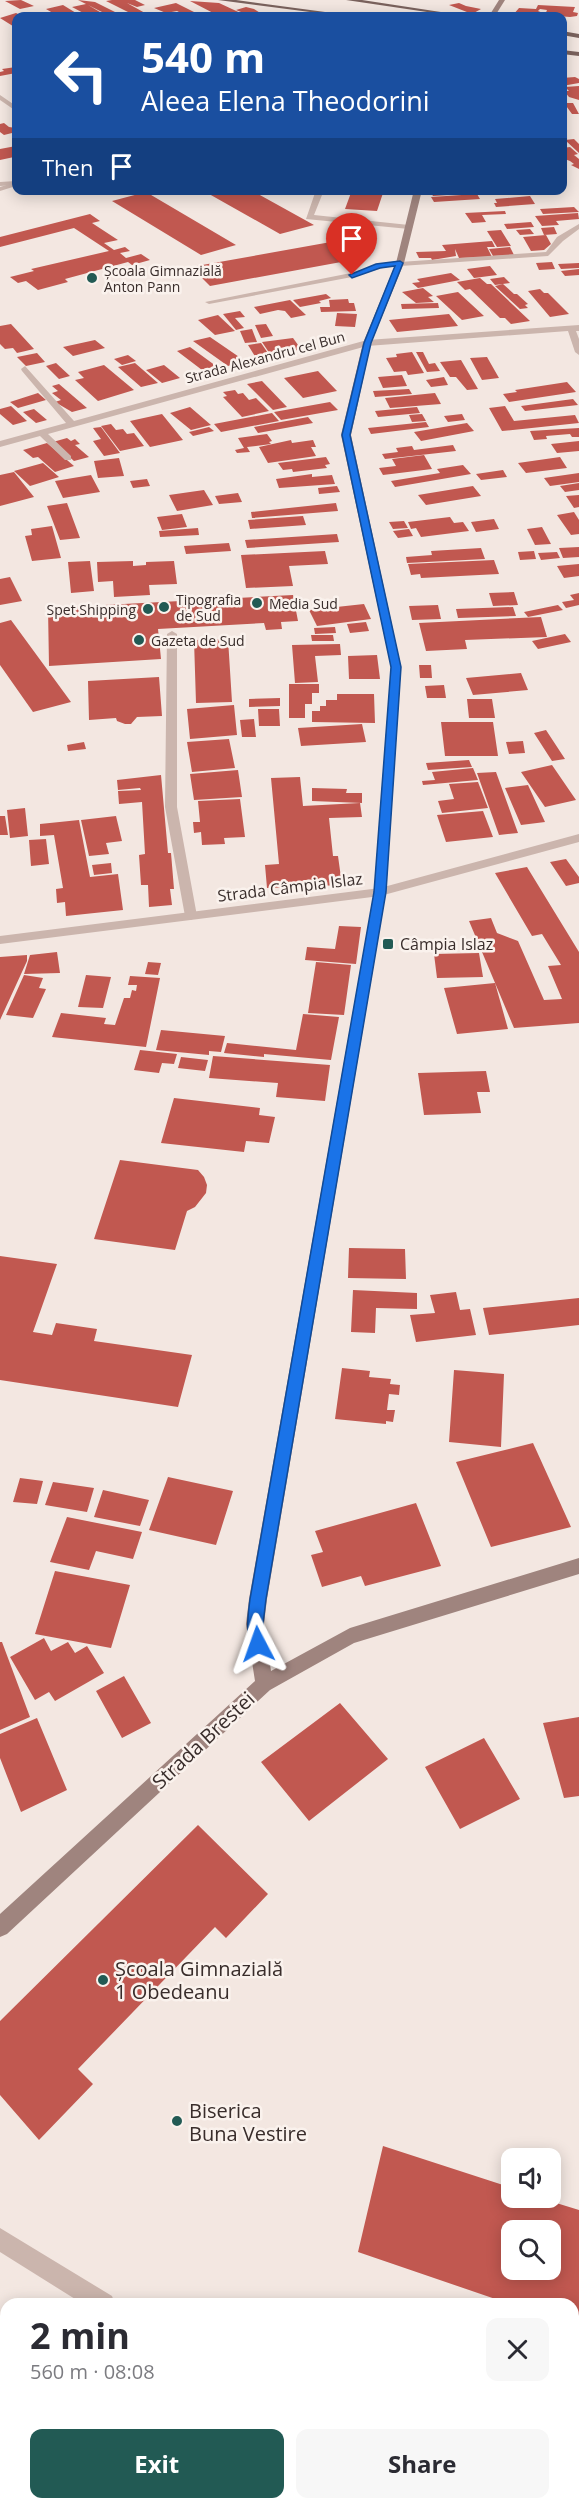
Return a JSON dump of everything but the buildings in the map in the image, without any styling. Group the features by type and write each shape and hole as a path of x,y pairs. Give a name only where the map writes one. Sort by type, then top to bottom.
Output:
{"main road":[{"path":"221,0 319,12"},
{"path":"349,0 435,12"},
{"path":"264,1684 255,1624 258,1599 380,892 396,667 346,435 368,343 400,263 417,195"},
{"name":"Strada Brestei","path":"0,1927 264,1684 350,1636 579,1566"}],"street":[{"path":"318,195 309,217 409,226"},
{"path":"209,302 346,277 379,266 400,263 548,254 560,239 579,226"},
{"path":"575,328 579,352"},
{"name":"Strada Alexandru cel Bun","path":"0,444 368,343 575,328"},
{"path":"25,369 72,424"},
{"path":"42,433 68,458"},
{"path":"172,634 171,807 191,916"},
{"name":"Strada Câmpia Islaz","path":"0,940 380,892 579,838"},
{"path":"0,2239 94,2298"}],"place":[{"name":"Școala Gimnazială Anton Pann","path":"92,278"},
{"name":"Media Sud","path":"257,603"},
{"name":"Tipografia de Sud","path":"164,607"},
{"name":"Spet Shipping","path":"148,609"},
{"name":"Gazeta de Sud","path":"139,640"},
{"name":"Câmpia Islaz","path":"388,944"},
{"name":"Școala Gimnazială 1 Obedeanu","path":"103,1980"},
{"name":"Biserica Buna Vestire","path":"177,2121"}],"route":[{"path":"258,1644 255,1624 258,1599 380,892 396,667 346,435 368,343 400,263 379,266 352,275"}]}
